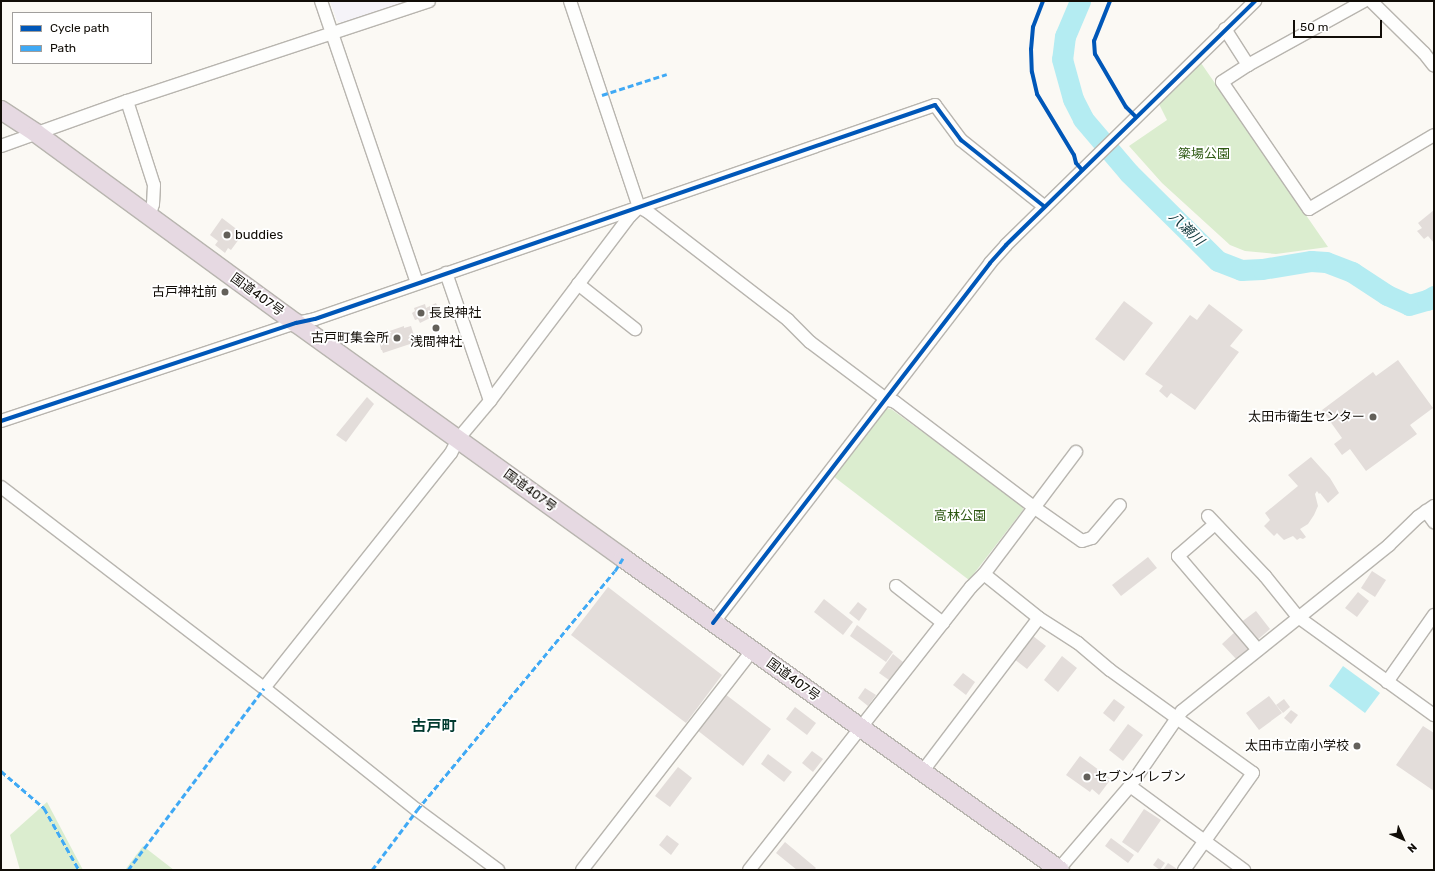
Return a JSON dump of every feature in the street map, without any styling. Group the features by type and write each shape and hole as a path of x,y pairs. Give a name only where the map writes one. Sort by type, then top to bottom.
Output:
{"highway":[{"name":"国道407号","path":"1,110 36,133 296,323 860,729 1059,870"}],"street":[{"path":"321,1 417,283"},
{"path":"1,146 127,101 429,1"},
{"path":"570,1 640,207 788,320 810,342 886,399 895,402 1035,508 1082,541 1092,538 1120,505"},
{"path":"713,622 990,263 1095,157 1255,1"},
{"path":"1364,1 1248,65 1222,82 1309,209 1434,135"},
{"path":"1371,1 1424,53 1434,66"},
{"path":"1225,29 1248,65"},
{"path":"127,101 154,185 153,204 149,217"},
{"path":"1,421 296,323 315,319 935,105 960,140 1045,207"},
{"path":"264,688 451,452 458,439 490,401 630,216 640,207"},
{"path":"446,273 490,401"},
{"path":"578,284 636,329"},
{"path":"749,870 943,623 984,574 1076,452"},
{"path":"1,487 264,688 411,805 498,870"},
{"path":"1059,870 1130,786 1182,711 1389,545 1430,508 1434,522"},
{"path":"1258,650 1178,556 1212,520 1265,576 1298,617 1434,715"},
{"path":"984,574 1039,618 1078,643 1110,670 1253,773 1184,870"},
{"path":"896,586 943,623"},
{"path":"1387,682 1434,615"},
{"path":"922,772 1039,618"},
{"path":"582,870 752,651"},
{"path":"1130,786 1244,870"}],"shaded area":[{"path":"330,1 409,1 342,23 337,21"}],"green space":[{"name":"簗場公園","path":"1201,63 1328,247 1276,254 1245,251 1230,245 1162,183 1129,146 1167,120 1159,104"},
{"name":"高林公園","path":"886,408 891,409 1023,505 1023,510 969,580 833,476"},
{"path":"47,802 83,870 20,870 10,835"},
{"path":"143,846 174,870 125,870"}],"water":[{"path":"1343,666 1380,693 1365,713 1329,686"}],"building":[{"path":"1434,210 1434,243 1428,236 1424,239 1417,231 1422,228 1418,223"},
{"path":"222,218 242,235 231,250 228,248 225,253 215,245 218,241 210,235"},
{"path":"1124,301 1153,323 1124,361 1095,339"},
{"name":"長良神社","path":"436,303 439,310 429,314 430,318 420,323 418,319 415,320 412,313 415,311 414,308 425,304 426,308"},
{"path":"1209,304 1243,330 1230,346 1239,352 1195,410 1171,393 1167,398 1159,391 1163,386 1145,374 1190,315 1197,320"},
{"name":"古戸町集会所","path":"404,326 404,328 411,326 416,342 383,353 378,335"},
{"name":"太田市衛生センター","path":"1398,360 1433,408 1410,425 1417,434 1366,471 1350,449 1342,455 1334,444 1342,438 1322,410 1373,372 1376,376"},
{"path":"367,397 374,404 346,442 336,435"},
{"path":"1311,457 1330,478 1339,493 1328,503 1317,491 1315,494 1318,506 1314,515 1308,524 1300,529 1306,537 1297,540 1293,536 1284,540 1277,533 1274,536 1264,526 1270,520 1265,513 1298,486 1288,475"},
{"path":"1148,557 1157,568 1121,596 1112,585"},
{"path":"1372,571 1386,580 1375,597 1361,588"},
{"path":"608,587 722,675 686,723 571,635"},
{"path":"1358,592 1369,601 1357,617 1345,608"},
{"path":"824,599 853,622 843,635 814,612"},
{"path":"858,602 867,609 859,621 849,613"},
{"path":"1256,611 1270,629 1255,642 1240,623"},
{"path":"857,625 893,652 886,662 850,636"},
{"path":"1236,631 1251,648 1237,660 1222,644"},
{"path":"1033,636 1046,646 1027,669 1014,659"},
{"path":"893,654 903,662 889,680 879,673"},
{"path":"1062,656 1077,668 1058,692 1044,680"},
{"path":"963,673 975,682 966,695 953,685"},
{"path":"865,688 876,695 868,706 858,698"},
{"path":"725,694 771,729 743,766 697,730"},
{"path":"1269,696 1282,713 1259,730 1246,713"},
{"path":"1114,699 1125,707 1114,722 1103,713"},
{"path":"1284,699 1290,707 1283,713 1276,705"},
{"path":"795,707 816,723 807,735 786,719"},
{"path":"1291,710 1298,715 1291,724 1284,718"},
{"path":"1128,724 1143,735 1123,761 1109,750"},
{"path":"1423,726 1434,733 1434,791 1396,765"},
{"path":"812,751 823,759 813,772 802,763"},
{"path":"768,754 792,772 784,782 761,764"},
{"path":"1080,756 1111,779 1099,795 1092,789 1090,792 1066,775"},
{"path":"678,767 692,778 670,807 655,796"},
{"path":"1144,809 1161,820 1138,853 1122,842"},
{"path":"667,835 679,844 671,855 659,845"},
{"path":"1111,838 1134,855 1128,863 1105,846"},
{"path":"785,842 816,868 814,870 797,870 776,853"},
{"path":"1158,858 1165,863 1160,870 1153,865"},
{"path":"1168,863 1177,869 1163,870"}],"waterway":[{"name":"八瀬川","path":"1080,1 1065,36 1062,59 1073,99 1083,119 1129,173 1218,261 1241,270 1262,269 1311,261 1326,262 1352,272 1387,295 1409,305 1427,300 1434,296"}],"marked path":[{"path":"602,95 667,74"},
{"path":"372,870 417,810 615,571 623,558"},
{"path":"128,870 264,688"},
{"path":"1,771 44,808 79,870"}],"cycle path":[{"path":"1043,1 1033,27 1031,49 1032,72 1037,94 1074,155 1076,163 1082,170"},
{"path":"1110,1 1094,41 1095,54 1126,107 1136,117"},
{"path":"713,623 990,263 1006,245 1255,1"},
{"path":"1,421 296,323 315,319 935,105 961,140 1045,207"}],"place":[{"name":"buddies","path":"227,235"},
{"name":"古戸神社前","path":"225,292"},
{"name":"長良神社","path":"421,313"},
{"name":"浅間神社","path":"436,328"},
{"name":"古戸町集会所","path":"397,338"},
{"name":"太田市衛生センター","path":"1373,417"},
{"name":"太田市立南小学校","path":"1357,746"},
{"name":"セブンイレブン","path":"1087,777"}],"district":[{"name":"古戸町","path":"434,727"}]}
